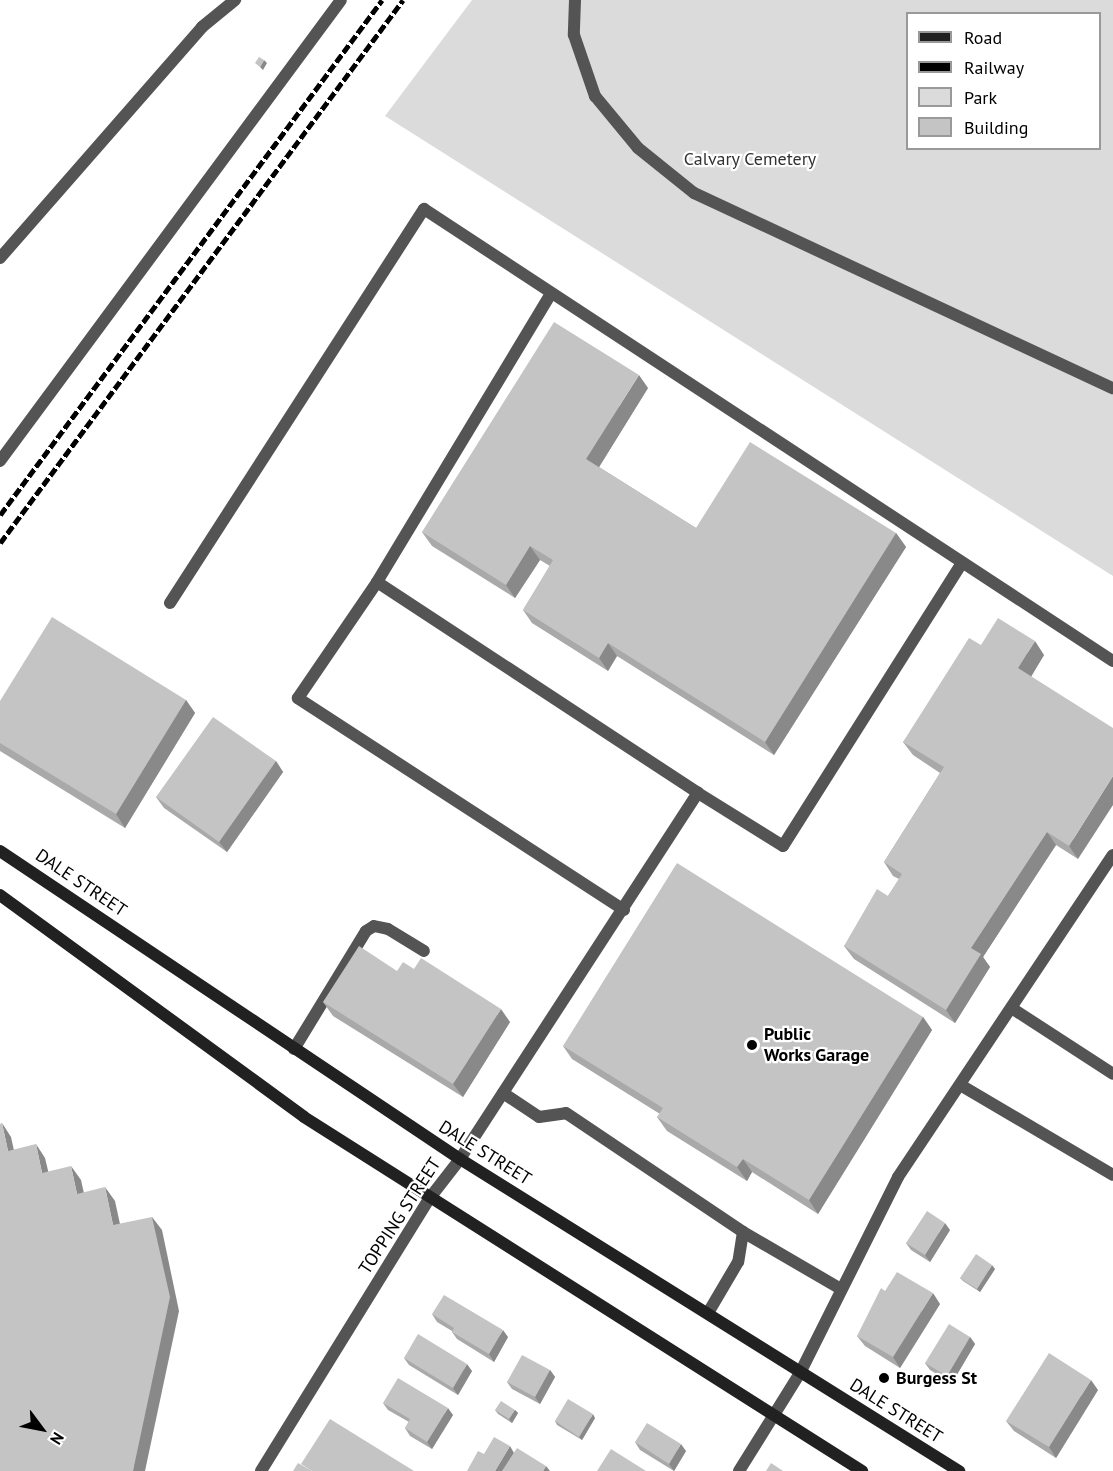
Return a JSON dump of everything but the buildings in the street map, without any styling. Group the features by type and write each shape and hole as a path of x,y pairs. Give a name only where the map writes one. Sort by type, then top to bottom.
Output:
{"main road":[{"name":"DALE STREET","path":"0,851 460,1159 959,1471"},
{"path":"0,895 304,1117 429,1199 862,1471"}],"street":[{"path":"0,258 202,27 235,0"},
{"path":"0,461 341,0"},
{"path":"575,0 574,35 595,96 638,148 694,193 1113,388"},
{"path":"170,603 424,209 961,564 1113,661"},
{"path":"551,293 377,582 298,698 624,910"},
{"path":"377,582 698,793 783,846 961,564"},
{"name":"TOPPING STREET","path":"261,1471 429,1199 460,1159 698,793"},
{"path":"739,1471 800,1373 898,1177 962,1086 1113,855"},
{"path":"294,1050 366,931 374,926 388,929 424,951"},
{"path":"1013,1009 1113,1074"},
{"path":"962,1086 1113,1174"},
{"path":"503,1093 539,1117 566,1113 743,1232 841,1289"},
{"path":"708,1313 738,1262 743,1232"}],"green space":[{"name":"Calvary Cemetery","path":"472,0 1113,0 1113,576 385,116"}],"railway":[{"path":"0,515 382,0"},
{"path":"0,543 403,0"}],"place":[{"name":"Public Works Garage","path":"752,1045"},
{"name":"Burgess St","path":"884,1378"}]}
